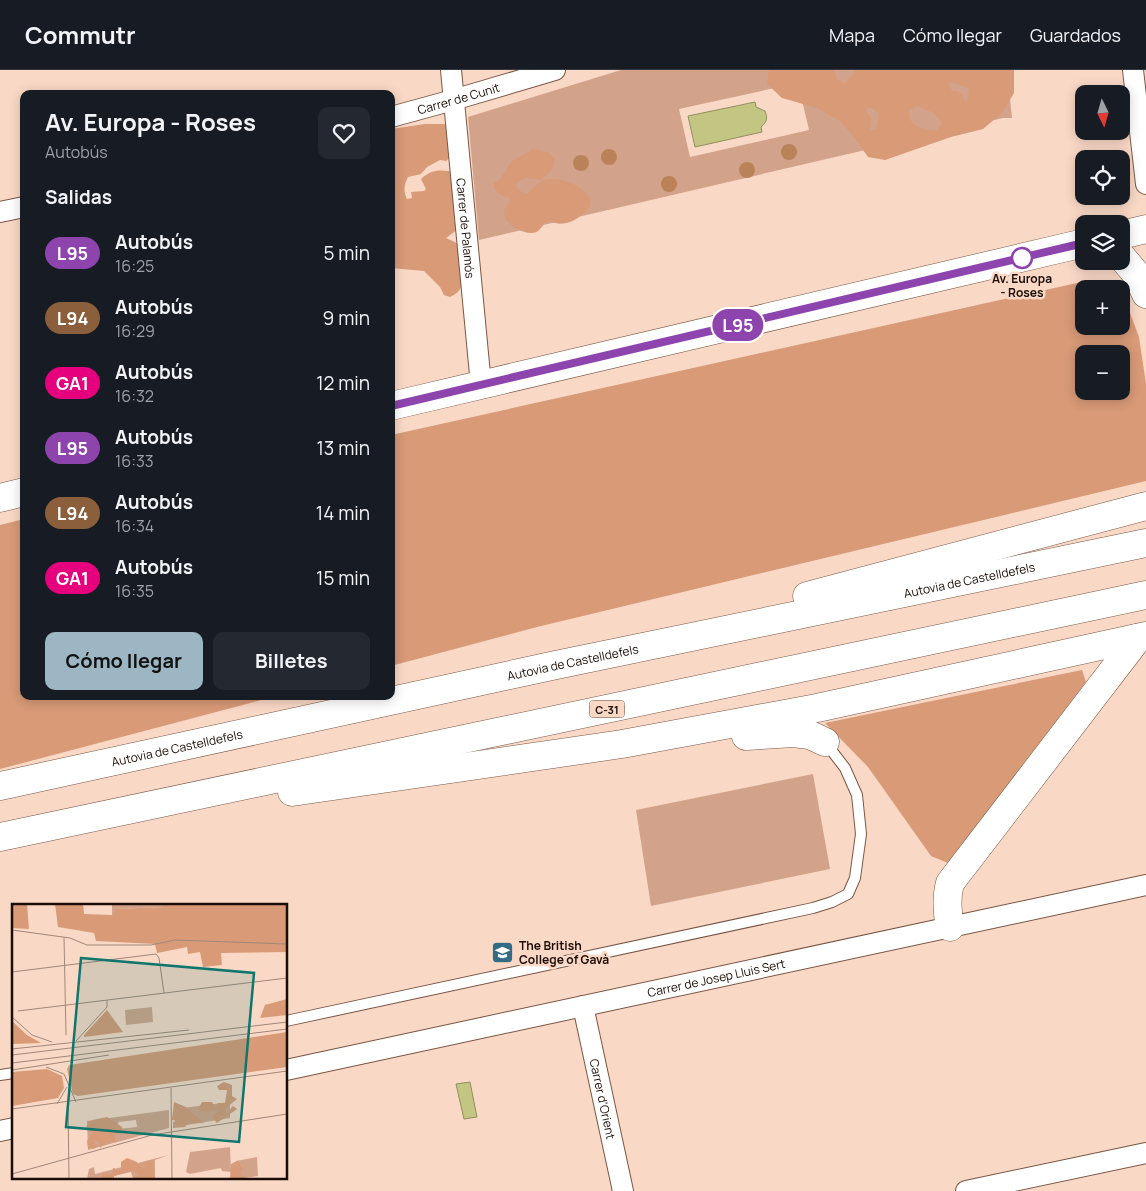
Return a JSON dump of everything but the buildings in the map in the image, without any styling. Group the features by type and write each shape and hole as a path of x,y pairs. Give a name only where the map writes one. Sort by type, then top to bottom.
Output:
{"main road":[{"path":"1130,233 1146,229"},
{"path":"395,405 1075,245"},
{"path":"1130,267 1137,275 1146,294"},
{"path":"0,498 20,493"},
{"path":"556,665 1146,506"},
{"name":"Autovia de Castelldefels","path":"0,786 556,665 1146,543"},
{"name":"C-31","path":"0,837 1146,595"},
{"path":"68,822 287,793 622,744 817,708 1142,637"},
{"path":"950,927 947,894 950,883 1142,637"},
{"path":"622,744 793,734 810,735 825,742"}],"street":[{"name":"Carrer de Palamós","path":"450,70 481,385"},
{"name":"Carrer de Cunit","path":"395,116 555,70"},
{"path":"1133,70 1146,184"},
{"path":"0,212 20,208"},
{"name":"Carrer de Josep Lluis Sert","path":"288,1070 1146,885"},
{"name":"Carrer d'Orient","path":"583,1006 623,1191"},
{"path":"966,1191 1146,1153"}],"lane":[{"path":"288,1020 793,912 832,902 848,894 855,878 861,834 857,795 845,768 825,742"}],"shaded area":[{"path":"621,70 1007,70 1012,118 1003,118 479,240 468,117","holes":["798,83 809,130 690,157 679,109"]},
{"path":"769,70 834,70 836,78 844,84 854,74 855,70 1014,70 1014,93 1002,113 983,129 951,137 885,160 868,157 840,121 817,108 782,98 767,84","holes":["950,81 969,89 967,103 961,94 957,91 952,91 949,85","917,106 934,113 942,123 937,130 921,128 913,124 909,116 909,110","867,108 872,108 879,114 876,129 871,131 871,118 866,111"]},
{"path":"755,102 756,107 765,111 766,122 761,127 762,132 695,147 688,116"},
{"path":"425,124 444,124 453,129 454,154 446,161 440,160 427,167 421,174 408,177 405,185 407,199 412,198 411,192 424,191 426,189 421,179 425,175 433,171 442,170 456,172 461,227 446,238 461,245 464,274 461,288 450,297 444,295 440,287 424,271 395,268 395,128"},
{"path":"533,149 548,152 555,159 554,166 540,180 526,178 520,180 516,186 519,190 526,194 541,181 546,179 560,180 581,188 586,192 590,205 583,214 573,221 561,224 550,221 535,233 531,233 518,229 507,221 504,210 510,198 502,196 494,188 494,182 499,181 512,161"},
{"path":"1075,283 1075,335 1130,335 1130,313 1139,337 1146,384 1146,481 537,627 395,665 395,434"},
{"path":"20,520 20,700 262,700 0,769 0,525"},
{"path":"1082,670 1086,682 948,863 931,856 868,767 825,723"},
{"path":"813,774 830,869 651,906 636,810"},
{"path":"470,1082 477,1117 464,1119 456,1084"}],"bus line":[{"name":"L95","path":"395,405 1075,245"}],"place":[{"name":"Av. Europa - Roses","path":"1022,258"},
{"name":"The British College of Gavà","path":"503,952"}]}
